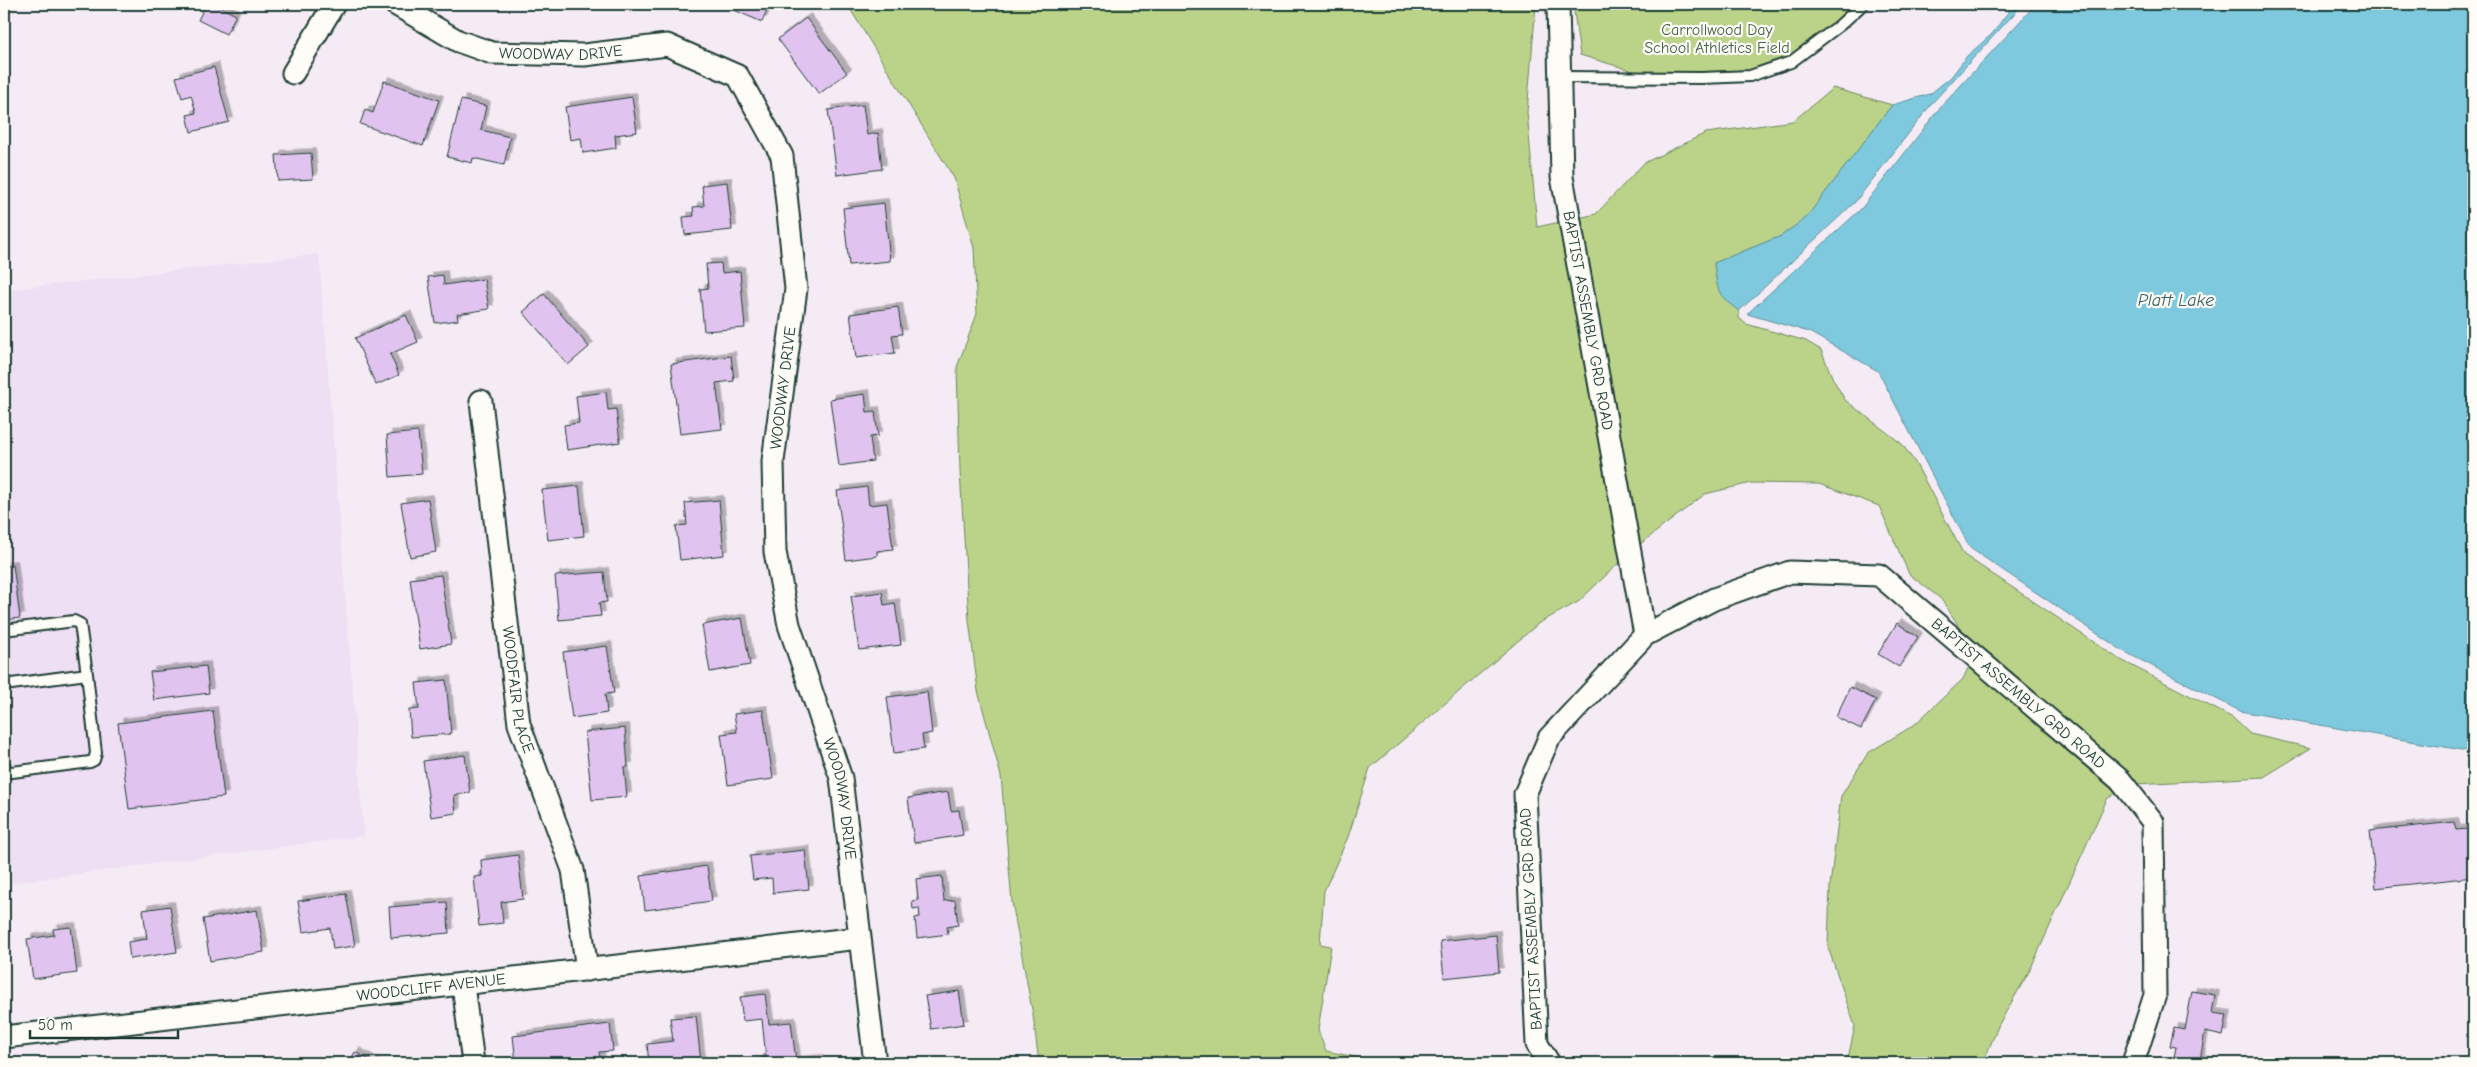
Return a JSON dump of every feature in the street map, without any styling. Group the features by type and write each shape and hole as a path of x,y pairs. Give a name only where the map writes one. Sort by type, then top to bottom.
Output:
{"street":[{"path":"293,74 334,4"},
{"name":"WOODWAY DRIVE","path":"395,4 458,41 492,53 584,55 667,45 738,76 782,156 796,288 774,461 775,552 790,625 841,778 875,1063"},
{"name":"BAPTIST ASSEMBLY GRD ROAD","path":"1558,4 1562,177 1645,635"},
{"name":"WOODFAIR PLACE","path":"481,401 519,724 573,870 587,970"},
{"name":"BAPTIST ASSEMBLY GRD ROAD","path":"1549,1063 1537,1044 1525,794 1549,738 1645,635 1714,599 1790,572 1879,575 2120,780 2153,822 2156,995 2133,1063"},
{"name":"WOODCLIFF AVENUE","path":"4,1037 859,938"},
{"path":"463,985 472,1063"}],"lane":[{"path":"1560,77 1702,78 1750,76 1791,62 1840,25 1862,4"},
{"path":"4,630 74,621 80,624 88,674 96,753 94,760 90,762 12,772 6,771 4,765"},
{"path":"4,685 88,674"}],"shaded area":[{"path":"319,254 364,836 4,884 4,290"}],"green space":[{"path":"847,4 1536,4 1527,112 1537,227 1560,222 1621,561 1578,602 1539,623 1370,768 1348,837 1324,891 1320,944 1331,946 1318,1030 1326,1051 1360,1058 1371,1063 1039,1063 1033,1015 1012,902 1001,776 978,691 969,620 960,471 957,367 977,314 974,248 954,178"},
{"name":"Carrollwood Day School Athletics Field","path":"1573,4 1862,4 1796,58 1754,74 1640,73 1580,55"},
{"path":"1833,88 1892,105 1806,218 1781,236 1714,263 1719,291 1722,296 1739,311 1739,318 1746,324 1806,341 1821,350 1833,379 1845,400 1902,444 1916,464 1964,555 2119,659 2233,718 2250,734 2311,748 2264,777 2136,784 1965,635 1941,599 1909,574 1879,506 1819,484 1751,483 1705,494 1639,545 1579,218 1596,214 1644,163 1706,133 1793,121"},
{"path":"1969,666 2116,793 2107,799 2030,970 1999,1024 1983,1063 1847,1063 1855,1026 1828,947 1830,886 1841,796 1868,753 1914,725 1963,679"}],"water":[{"path":"2014,4 2023,4 1933,102 1855,202 1739,311 1726,300 1719,291 1714,263 1781,236 1806,218 1892,105 1930,94 1951,77 1967,56 1992,34"},
{"name":"Platt Lake","path":"2036,4 2473,4 2473,752 2240,711 2123,651 1970,548 1878,371 1809,332 1747,314 1861,209 1939,109"}],"building":[{"path":"201,4 221,4 220,7 236,15 226,34 198,20 205,6"},
{"path":"720,4 770,4 762,22"},
{"path":"806,18 847,73 819,94 778,39"},
{"path":"214,67 229,122 191,132 187,115 196,113 191,95 182,98 176,77"},
{"path":"384,81 439,100 423,146 360,124 365,110 373,113"},
{"path":"632,97 637,132 615,135 616,148 583,153 581,138 570,140 565,107"},
{"path":"461,100 486,106 481,130 510,137 504,165 473,158 472,163 447,157"},
{"path":"863,105 867,135 878,133 882,169 837,175 828,110"},
{"path":"311,153 313,179 278,181 276,155"},
{"path":"727,182 732,230 685,235 683,217 694,216 693,207 704,206 702,185"},
{"path":"884,203 890,261 849,265 843,208"},
{"path":"721,263 722,273 740,271 745,328 704,331 700,289 708,288 706,264"},
{"path":"443,275 444,285 484,279 489,309 457,314 458,320 435,323 428,277"},
{"path":"544,294 589,347 568,365 523,312"},
{"path":"898,307 902,334 892,335 895,353 856,358 850,314"},
{"path":"406,315 418,342 390,354 399,375 376,385 355,338"},
{"path":"731,356 734,381 716,383 722,429 680,434 671,364"},
{"path":"606,392 608,410 616,409 620,442 567,450 564,425 579,423 576,396"},
{"path":"865,394 867,412 875,411 878,436 870,437 873,461 839,466 830,399"},
{"path":"418,432 422,474 390,477 387,435"},
{"path":"579,486 584,536 548,540 542,490"},
{"path":"867,487 869,505 887,503 893,549 877,551 877,556 846,560 837,491"},
{"path":"428,499 436,552 410,557 401,503"},
{"path":"719,500 724,555 680,560 676,526 687,525 685,503"},
{"path":"13,565 20,618 4,620 4,566"},
{"path":"604,572 607,602 599,603 601,616 559,620 555,576"},
{"path":"441,575 451,644 420,649 410,579"},
{"path":"882,592 884,605 895,603 901,645 859,650 851,596"},
{"path":"742,618 750,665 710,672 702,625"},
{"path":"1897,623 1918,637 1899,667 1878,654"},
{"path":"607,646 614,693 605,694 607,713 572,718 563,652"},
{"path":"206,666 209,693 154,700 150,672"},
{"path":"446,680 451,734 411,737 409,710 419,709 416,683"},
{"path":"1850,687 1876,700 1861,729 1836,717"},
{"path":"927,692 932,733 922,735 924,749 894,753 887,697"},
{"path":"763,710 773,779 728,785 721,734 737,732 734,714"},
{"path":"213,711 224,797 129,809 118,723"},
{"path":"625,728 628,767 624,767 627,797 592,800 585,732"},
{"path":"465,755 470,793 454,795 456,813 431,817 423,761"},
{"path":"948,792 951,811 959,810 963,835 914,843 908,798"},
{"path":"2454,822 2456,830 2467,829 2473,877 2376,888 2370,831"},
{"path":"805,850 809,889 773,893 772,878 753,880 750,856"},
{"path":"518,855 523,899 501,902 503,923 479,926 474,877 482,876 481,860"},
{"path":"707,866 712,901 645,910 641,876"},
{"path":"942,876 944,901 955,900 958,925 947,927 948,934 917,938 915,918 920,917 919,908 913,909 912,901 918,900 916,879"},
{"path":"346,894 355,946 333,949 330,928 303,932 298,901"},
{"path":"447,902 449,933 391,938 389,907"},
{"path":"170,906 177,952 130,959 128,942 147,939 143,910"},
{"path":"257,910 264,952 210,961 203,919"},
{"path":"71,927 77,973 33,979 27,939 54,935 53,929"},
{"path":"1496,935 1499,972 1444,978 1440,941"},
{"path":"959,991 964,1024 931,1029 925,996"},
{"path":"2192,991 2215,995 2212,1013 2227,1015 2223,1036 2205,1032 2200,1060 2214,1063 2173,1063 2176,1047 2170,1046 2174,1028 2185,1030"},
{"path":"765,994 769,1024 791,1022 796,1061 818,1059 819,1063 759,1063 758,1059 766,1058 762,1019 743,1021 740,997"},
{"path":"696,1016 701,1063 649,1063 647,1044 673,1041 670,1018"},
{"path":"610,1024 613,1051 599,1052 601,1063 516,1063 513,1036"},
{"path":"355,1052 375,1063 349,1063"}]}
